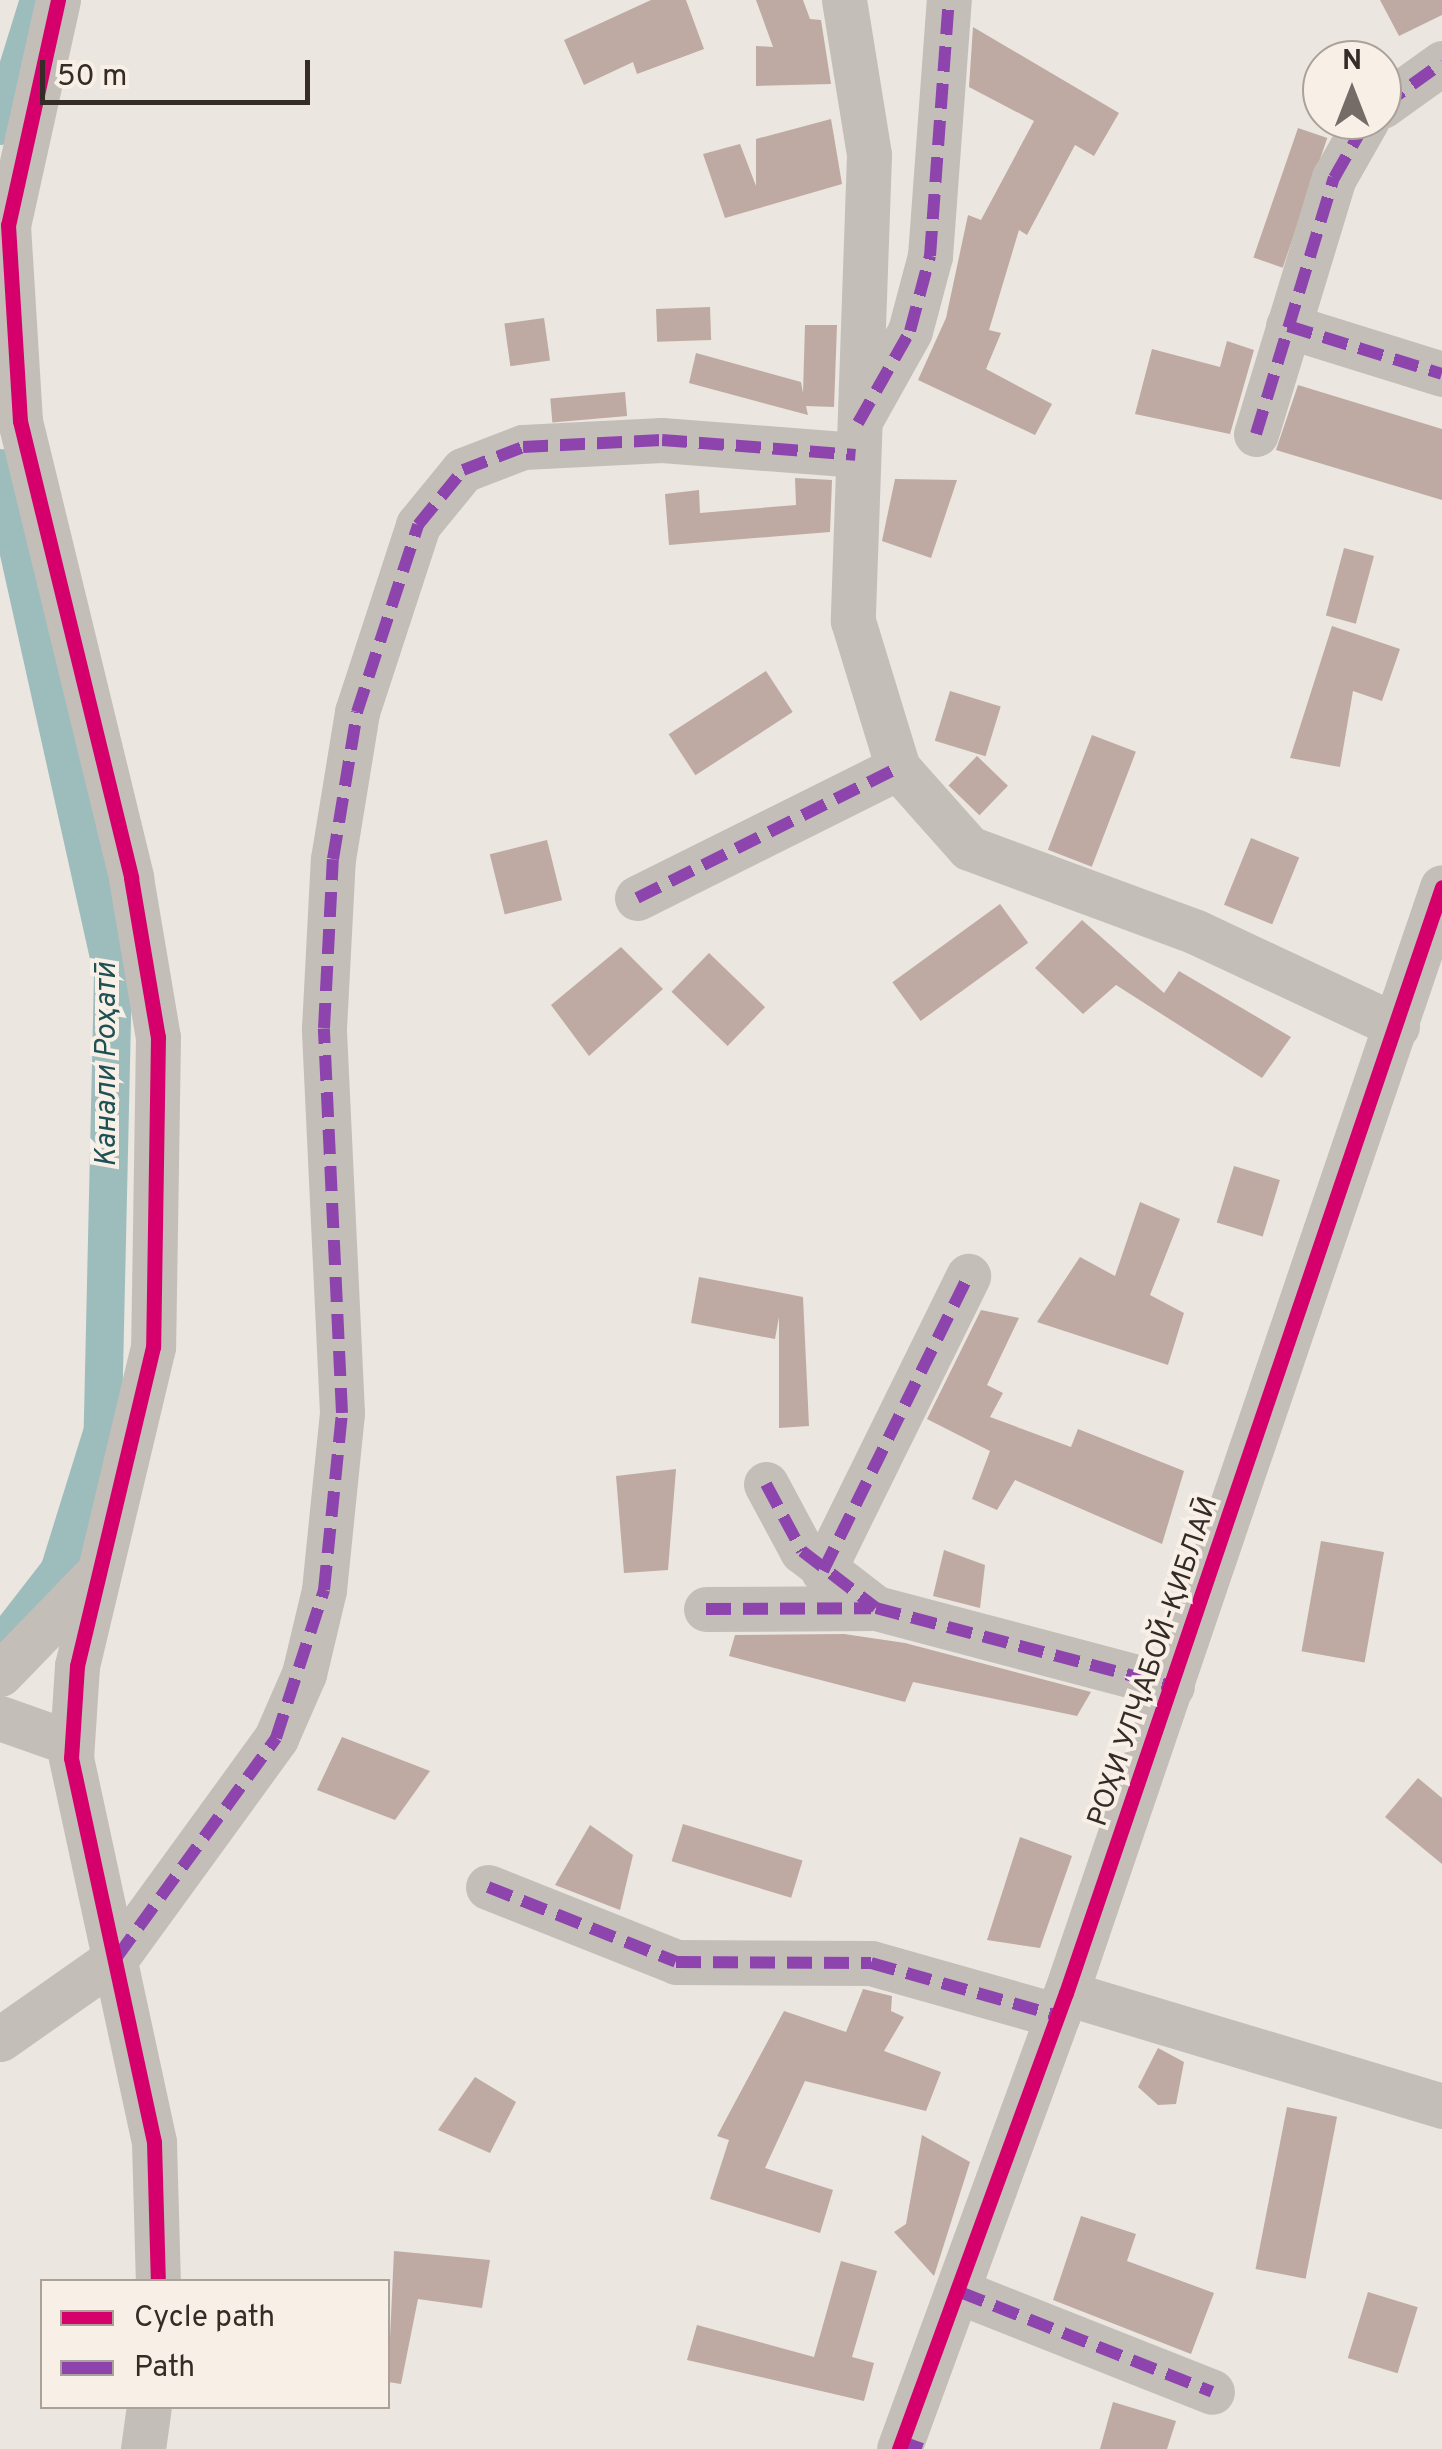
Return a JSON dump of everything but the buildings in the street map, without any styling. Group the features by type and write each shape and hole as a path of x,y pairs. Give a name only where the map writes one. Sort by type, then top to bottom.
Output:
{"street":[{"path":"58,0 8,225 20,421 131,878 158,1037 154,1347 101,1569 71,1743 78,1816 117,1957 154,2142 158,2279"},
{"path":"844,0 869,155 853,621 898,768 969,848 1196,932 1397,1026"},
{"path":"857,439 910,331 930,256 949,0"},
{"path":"1402,92 1442,63"},
{"path":"1256,434 1334,178 1356,140"},
{"path":"1288,326 1442,374"},
{"path":"0,2039 117,1957 276,1738 324,1590 342,1413 324,1028 333,859 357,712 418,525 463,470 523,447 662,440 857,439"},
{"path":"638,898 898,768"},
{"name":"РОҲИ УЛҶАБОЙ-ҚИБЛАӢ","path":"908,2447 1172,1686 1442,887"},
{"path":"822,1571 968,1276"},
{"path":"766,1484 822,1571 876,1608"},
{"path":"0,1674 101,1569"},
{"path":"706,1609 876,1608 1172,1686"},
{"path":"0,1718 71,1743"},
{"path":"488,1888 676,1962 870,1964 1062,2004 1442,2106"},
{"path":"960,2292 1212,2392"},
{"path":"143,2449 148,2409"}],"waterway":[{"name":"Канали Роҳатӣ","path":"0,126 39,0"},
{"name":"Канали Роҳатӣ","path":"0,468 113,975 103,1430 59,1571 0,1647"}],"marked path":[{"path":"858,423 910,331 930,256 949,0"},
{"path":"1402,92 1442,63"},
{"path":"1256,434 1334,178 1356,140"},
{"path":"1288,326 1442,374"},
{"path":"117,1957 276,1738 324,1590 342,1413 324,1028 333,859 357,712 418,525 463,470 523,447 662,440 855,455"},
{"path":"637,898 898,768"},
{"path":"823,1571 968,1276"},
{"path":"766,1484 802,1551 876,1608 1172,1686"},
{"path":"706,1609 871,1608"},
{"path":"488,1887 676,1962 871,1963 1058,2016"},
{"path":"960,2292 1212,2392"},
{"path":"902,2442 922,2449"}],"cycle path":[{"path":"58,0 8,225 20,421 131,878 158,1037 153,1347 77,1666 71,1758 154,2142 158,2279"},
{"path":"899,2449 1066,1993 1442,887"}]}
